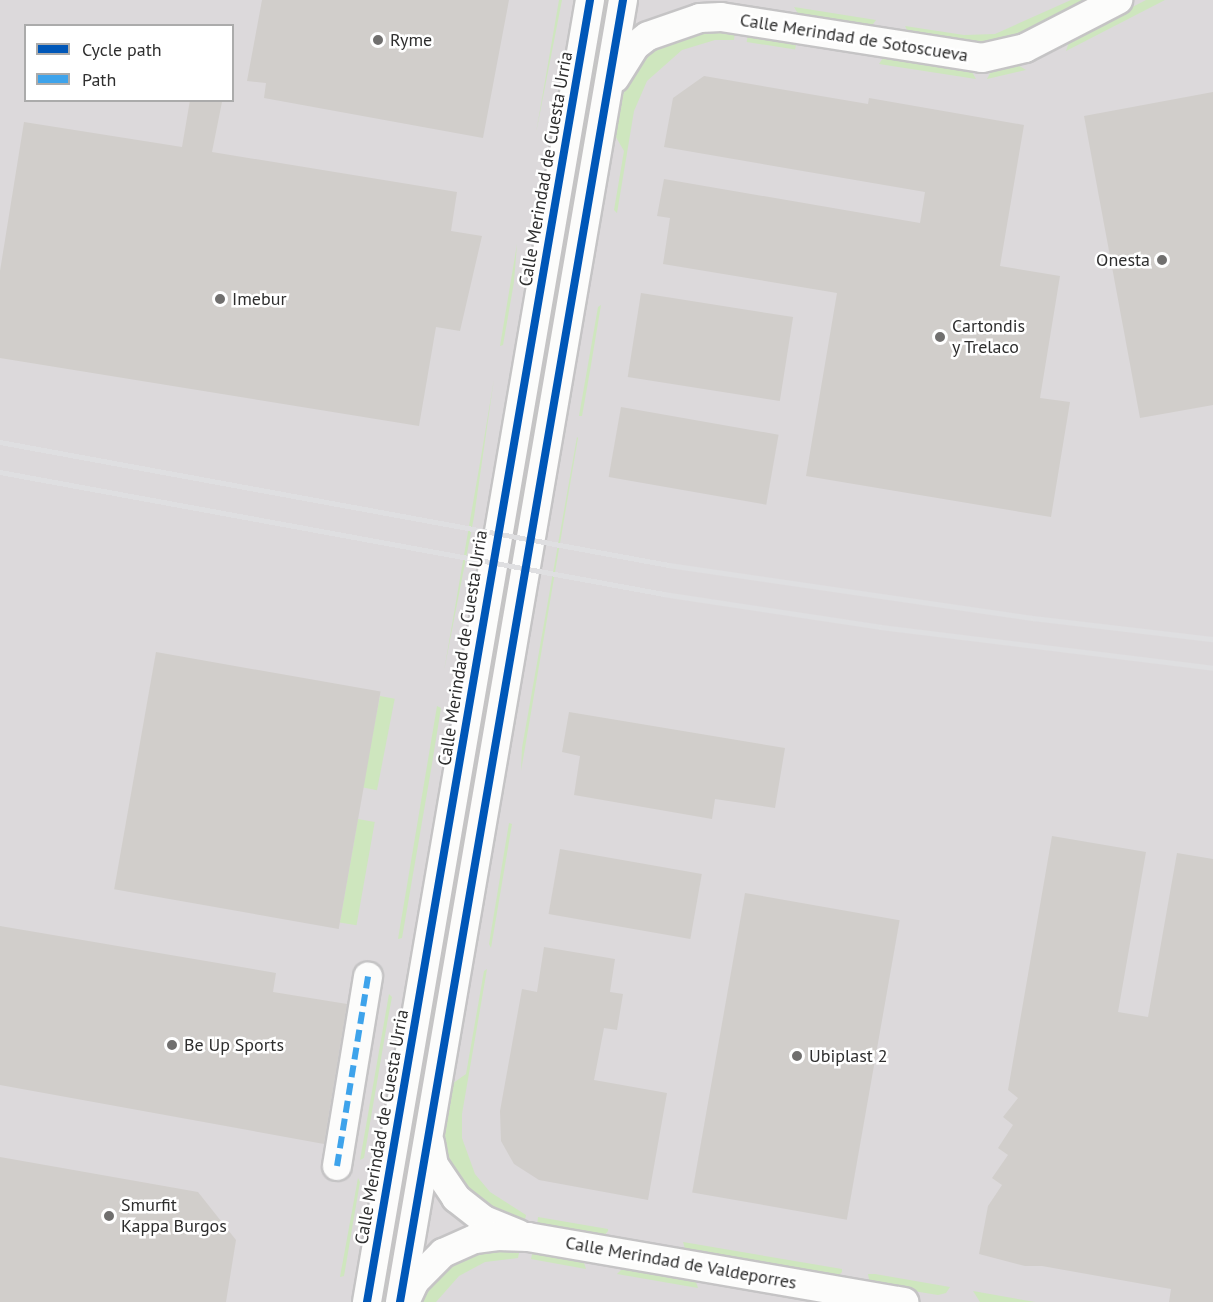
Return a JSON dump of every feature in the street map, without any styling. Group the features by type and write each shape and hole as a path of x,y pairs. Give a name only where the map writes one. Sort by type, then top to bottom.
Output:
{"street":[{"name":"Calle Merindad de Cuesta Urria","path":"367,1302 591,0"},
{"path":"400,1302 623,0"},
{"name":"Calle Merindad de Sotoscueva","path":"689,0 721,17"},
{"name":"Calle Merindad de Sotoscueva","path":"606,97 621,64 648,36 684,21 721,17 982,58 1025,48 1118,0"},
{"path":"337,1166 368,978"},
{"name":"Calle Merindad de Valdeporres","path":"429,1135 434,1165 456,1198 484,1220 528,1237 904,1302"},
{"name":"Calle Merindad de Valdeporres","path":"405,1302 415,1281 443,1253 475,1239 528,1237"}],"shaded area":[{"path":"0,0 1213,0 1213,1302 0,1302"}],"green space":[{"path":"559,0 562,0 536,133"},
{"path":"604,0 609,0 432,1036 386,1302 380,1302"},
{"path":"1071,0 1092,0 1008,40 970,45 909,34 905,26 964,35 995,34"},
{"path":"1146,0 1165,0 1066,51 1070,39"},
{"path":"794,7 876,20 870,28 800,17"},
{"path":"694,29 735,32 734,40 715,40 682,50 647,81 634,111 617,213 614,210 624,151 613,132 629,73 647,53"},
{"path":"748,34 796,42 795,50 747,42"},
{"path":"883,58 971,70 976,79 879,64"},
{"path":"1016,64 1026,70 987,79 992,69"},
{"path":"517,244 514,282 503,345 500,346"},
{"path":"601,305 582,416 579,416 598,307"},
{"path":"494,379 474,517 444,671 482,451"},
{"path":"578,438 521,771 522,748"},
{"path":"380,696 395,699 377,790 362,787"},
{"path":"437,706 441,708 432,764 402,938 398,939"},
{"path":"358,819 375,822 357,925 340,922"},
{"path":"509,823 512,824 491,948 489,944"},
{"path":"487,969 462,1114 462,1138 475,1174 490,1192 526,1215 524,1224 474,1201 446,1159 444,1146 449,1086 466,1074 484,971"},
{"path":"389,994 392,997 364,1158 360,1160"},
{"path":"358,1178 360,1182 344,1276 340,1277"},
{"path":"538,1217 608,1229 608,1231 604,1236 537,1226"},
{"path":"683,1242 842,1269 842,1272 838,1276 686,1252"},
{"path":"520,1248 518,1258 485,1262 459,1276 436,1302 415,1302 422,1288 466,1253"},
{"path":"533,1250 583,1260 586,1269 531,1259"},
{"path":"623,1268 695,1279 698,1288 617,1274"},
{"path":"868,1274 950,1287 946,1293 938,1295 870,1284"},
{"path":"973,1291 1035,1302 980,1302"}],"building":[{"name":"Ryme","path":"262,0 509,0 483,138 264,98 266,83 247,81"},
{"name":"Cartondis y Trelaco","path":"704,76 868,104 869,98 1024,125 1000,266 1060,276 1040,398 1070,402 1051,517 806,476 837,293 663,264 670,218 657,216 664,179 920,223 925,192 664,147 673,98"},
{"name":"Onesta","path":"1213,92 1213,405 1140,418 1084,116"},
{"name":"Imebur","path":"190,102 222,102 212,152 457,192 451,231 482,236 460,331 436,327 419,426 0,358 0,271 24,122 182,147"},
{"path":"641,293 793,317 780,401 628,377"},
{"path":"621,407 779,435 766,505 609,477"},
{"path":"156,652 381,692 339,929 114,889"},
{"path":"569,712 785,748 775,808 715,799 712,819 574,795 580,756 562,752"},
{"path":"1052,836 1146,852 1118,1012 1148,1017 1177,853 1213,859 1213,1302 1169,1302 1171,1289 1042,1266 1025,1266 979,1254 988,1206 1002,1185 992,1178 1008,1155 998,1148 1013,1125 1003,1117 1018,1098 1008,1090"},
{"path":"560,849 702,874 690,939 549,914"},
{"name":"Ubiplast 2","path":"745,893 900,920 847,1220 692,1192"},
{"name":"Be Up Sports","path":"0,926 276,973 273,992 347,1004 324,1144 0,1085"},
{"path":"544,947 615,959 610,992 623,994 617,1030 604,1028 594,1080 667,1093 648,1200 539,1180 514,1164 501,1141 500,1111 522,989 537,992"},
{"name":"Smurfit Kappa Burgos","path":"0,1157 198,1192 236,1240 226,1302 0,1302"}],"railway":[{"path":"0,442 669,565 1033,618 1213,639"},
{"path":"0,472 664,594 881,627 1213,668"}],"marked path":[{"path":"337,1166 368,977"}],"cycle path":[{"path":"367,1302 590,0"},
{"path":"400,1302 623,0"}],"place":[{"name":"Ryme","path":"378,40"},
{"name":"Onesta","path":"1162,260"},
{"name":"Imebur","path":"220,299"},
{"name":"Cartondis y Trelaco","path":"940,337"},
{"name":"Be Up Sports","path":"172,1045"},
{"name":"Ubiplast 2","path":"797,1056"},
{"name":"Smurfit Kappa Burgos","path":"109,1216"}]}
